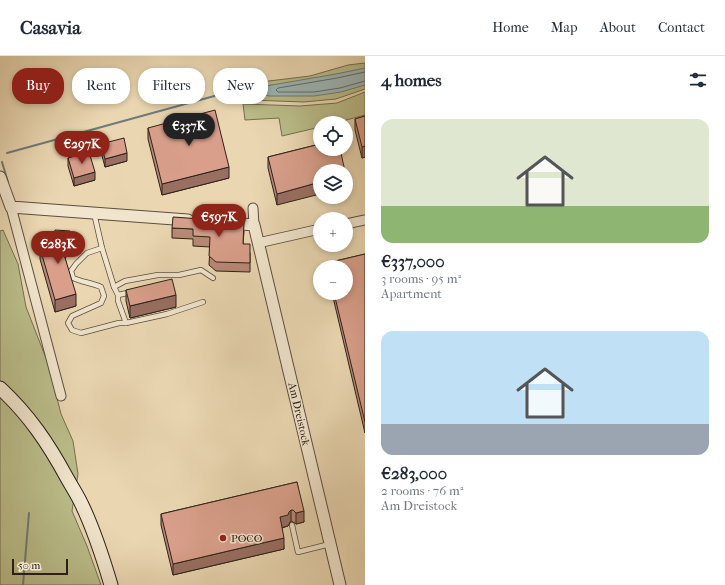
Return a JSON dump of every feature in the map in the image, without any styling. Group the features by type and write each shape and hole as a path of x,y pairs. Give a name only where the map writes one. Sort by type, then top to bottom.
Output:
{"main road":[{"path":"0,388 26,414 58,462 82,505 111,585"}],"street":[{"path":"0,178 11,207 61,396"},
{"path":"11,207 201,221"},
{"path":"216,222 254,225 253,208"},
{"path":"353,223 365,220"},
{"name":"Am Dreistock","path":"254,225 340,585"},
{"path":"258,243 313,231"}],"lane":[{"path":"94,213 102,248 126,323"},
{"path":"102,248 87,253 76,264 71,272 73,278 101,287 104,296 101,303 72,316 68,323 72,330 81,333 119,323 126,323 167,314 203,302"},
{"path":"114,287 125,280 158,275 179,275 201,270 212,278"},
{"path":"118,295 138,290"},
{"path":"292,525 298,552 330,544"}],"green space":[{"path":"365,63 365,89 336,99 304,102 268,101 268,81 310,76 348,65"},
{"path":"365,92 365,115 353,118 353,116 313,116 313,129 282,136 279,118 245,120 243,104 300,106 337,103"},
{"path":"3,230 18,264 26,307 49,366 61,414 73,441 78,474 72,511 101,585 0,585 0,231"}],"water":[{"path":"365,68 365,85 341,92 314,96 268,96 268,86"}],"building":[{"path":"215,110 229,167 162,184 148,128"},
{"path":"365,116 365,146 362,147 355,119"},
{"path":"124,138 127,153 105,159 101,144"},
{"path":"313,146 313,156 342,156 343,164 313,164 313,184 277,194 268,157"},
{"path":"89,152 95,172 74,178 68,158"},
{"path":"173,217 244,222 243,244 250,244 250,263 216,262 209,256 210,237 193,236 193,229 172,228"},
{"path":"55,230 70,231 70,239 63,251 76,294 55,300 40,248 47,246 52,240"},
{"path":"365,254 365,422 336,300 353,300 353,260 340,260"},
{"path":"172,279 176,295 130,306 126,290"},
{"name":"POCO","path":"297,482 304,511 296,513 291,510 288,515 280,517 284,538 173,564 161,514"}],"waterway":[{"path":"7,153 213,96"},
{"path":"2,162 8,182"},
{"path":"23,585 29,513"}],"place":[{"name":"POCO","path":"223,538"}]}
